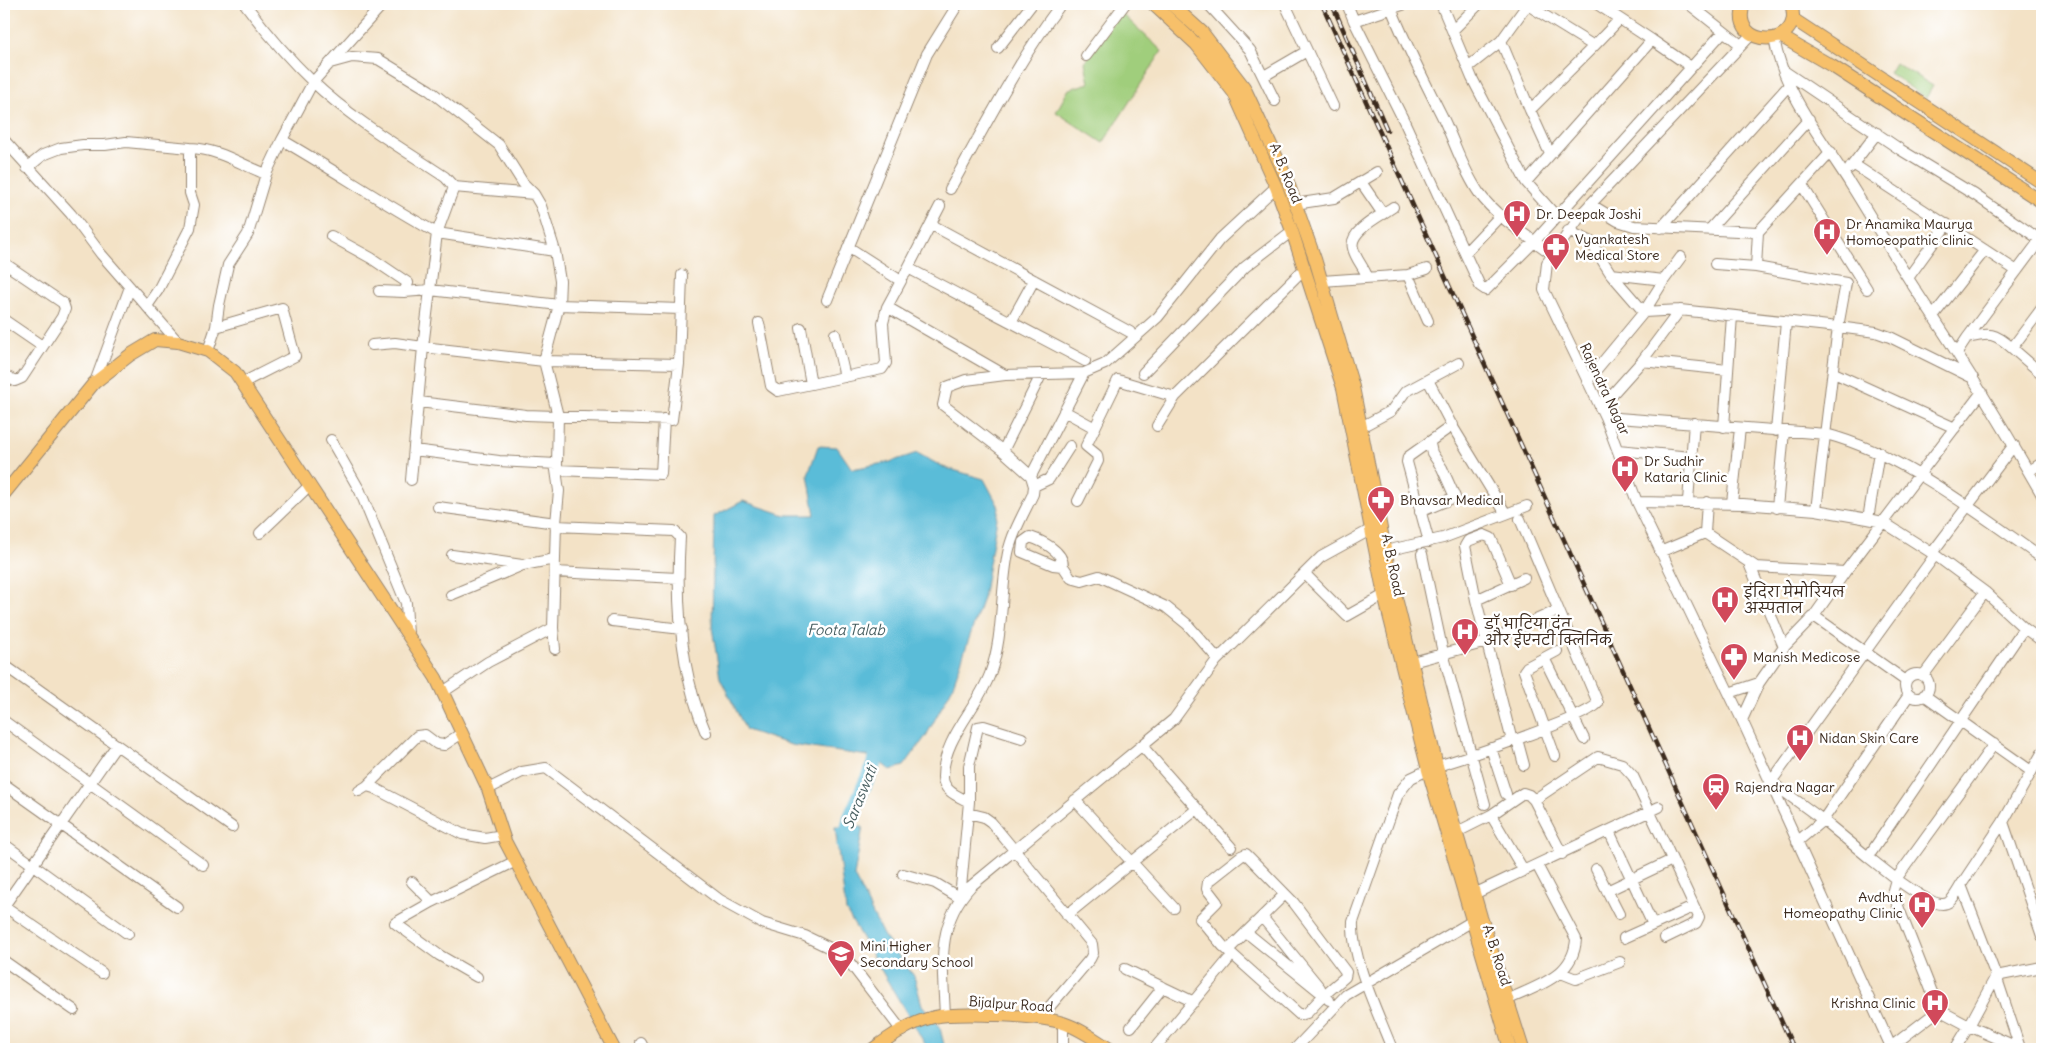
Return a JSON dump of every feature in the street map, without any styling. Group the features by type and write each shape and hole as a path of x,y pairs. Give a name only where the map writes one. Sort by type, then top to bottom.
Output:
{"main road":[{"name":"A. B. Road","path":"1153,4 1196,44 1234,93 1276,187 1305,268 1343,388 1384,595 1432,768 1471,922 1510,1049"},
{"name":"A. B. Road","path":"1171,4 1202,32 1244,87 1286,177 1322,281 1353,387 1385,551 1412,662 1432,768 1456,832 1523,1049"},
{"path":"1744,4 1743,23 1752,34 1766,39 1777,37 1788,29 1792,19 1791,4"},
{"path":"1792,19 2042,183"},
{"path":"1777,37 1832,66 2042,202"},
{"path":"4,494 94,384 130,355 155,340 178,342 208,351 235,372 408,635 443,692 488,789 503,835 614,1049"},
{"path":"873,1049 905,1029 939,1016"},
{"name":"Bijalpur Road","path":"939,1016 1040,1018 1063,1023 1110,1049"}],"street":[{"path":"245,4 277,45 313,82 338,104 444,177 454,187 534,194"},
{"path":"208,351 216,327 228,265 248,234 266,174 282,140 313,82 382,4"},
{"path":"827,300 927,54 958,4"},
{"path":"998,48 1032,4"},
{"path":"950,189 1001,96 1061,4"},
{"path":"1086,56 1125,4"},
{"path":"1208,4 1250,50 1275,101"},
{"path":"1285,4 1334,106"},
{"path":"1346,4 1405,123 1480,286 1486,290 1535,241 1723,32"},
{"path":"1354,21 1390,7 1405,4"},
{"path":"1441,4 1454,30 1468,67 1526,182 1557,217"},
{"path":"1454,30 1479,4"},
{"path":"1468,67 1501,41 1526,4 1594,46"},
{"path":"1597,4 1691,68"},
{"path":"1689,4 1742,45"},
{"path":"1390,7 1410,55 1443,119 1464,168 1480,194 1501,215 1552,254"},
{"path":"1530,110 1620,19"},
{"name":"Rajendra Nagar","path":"1752,34 1590,204 1568,231 1552,254 1544,277 1544,290 1602,412 1637,502 1729,692 1892,1048"},
{"path":"1777,37 1777,58 1809,119 1982,392 2042,496"},
{"path":"1526,182 1652,40"},
{"path":"1501,41 1550,154"},
{"path":"1264,76 1307,50"},
{"path":"330,63 352,56 378,59 429,90 499,145 541,206 555,251 560,281 559,305 544,361 558,416 558,491 553,628 555,649"},
{"path":"1783,71 2041,240 1957,353"},
{"path":"1661,228 1790,84"},
{"path":"1710,229 1809,119"},
{"path":"1845,175 1877,133"},
{"path":"4,140 27,168 71,214 130,287 178,342"},
{"path":"282,140 331,168 402,214 437,233 555,251"},
{"path":"27,168 43,155 61,148 126,142 207,148 266,174"},
{"path":"146,306 158,290 190,228 194,205 190,193 190,148"},
{"path":"1756,267 1758,232 1831,152"},
{"path":"1853,164 2017,271"},
{"path":"1295,204 1334,198 1377,172"},
{"path":"1361,182 1383,214"},
{"path":"1715,264 1756,267 1846,283 1867,289 1802,186"},
{"path":"411,480 423,347 437,233 454,187"},
{"path":"1070,446 1052,476 1044,482 1033,481 1003,451 943,405 943,397 947,387 955,383 1005,375 1084,373 1105,364 1158,318 1220,239 1276,187"},
{"path":"1590,204 1626,224 1661,228 1758,232"},
{"path":"759,323 774,390 778,391 882,369 886,363 883,323 887,307 932,225 940,206"},
{"path":"1367,276 1352,247 1353,240 1365,225 1393,208"},
{"path":"1465,253 1501,215"},
{"path":"1908,278 1947,224"},
{"path":"932,225 1130,332"},
{"path":"1143,373 1245,267 1292,231"},
{"path":"1568,231 1590,241 1611,274 1644,312"},
{"path":"331,236 371,258 408,283 404,292"},
{"path":"848,248 901,281"},
{"path":"1934,315 1985,250"},
{"path":"1587,381 1644,312 1681,257"},
{"path":"4,263 64,303 65,309 62,317 22,378 15,381 4,375"},
{"path":"908,268 1085,361"},
{"path":"1157,426 1175,397 1305,268"},
{"path":"1322,281 1367,276 1408,275 1427,268"},
{"path":"1611,274 1664,280"},
{"path":"419,402 526,415 672,420 679,364 682,275"},
{"path":"1408,275 1428,321"},
{"path":"1011,322 1034,280"},
{"path":"1816,510 1834,373 1838,327 1846,283"},
{"path":"94,384 130,287"},
{"path":"379,291 430,290 559,305 681,309"},
{"path":"887,307 1005,375"},
{"path":"216,327 282,308 295,356 242,383"},
{"path":"2012,348 2042,308"},
{"path":"1644,312 1680,310 1876,332 1973,378"},
{"path":"1602,412 1680,310"},
{"path":"1724,426 1732,316"},
{"path":"4,320 42,346"},
{"path":"1776,508 1786,322"},
{"path":"801,328 811,384"},
{"path":"835,334 844,377"},
{"path":"1967,338 1992,334 2012,348 2042,374"},
{"path":"372,345 395,343 544,361 679,364"},
{"path":"1642,361 1728,370"},
{"path":"1361,427 1391,411 1402,395 1459,363"},
{"path":"969,802 946,788 943,783 944,765 958,731 990,674 998,640 1008,550 1033,494 1033,481 1064,411 1084,373"},
{"path":"1834,373 1955,428"},
{"path":"1003,451 1041,375"},
{"path":"1078,501 1098,461 1097,454 1086,446 1118,380 1175,397"},
{"path":"1428,380 1506,514"},
{"path":"1742,720 1759,683 1784,647 1814,616 1845,572 1982,392"},
{"path":"1064,411 1095,428"},
{"path":"1602,412 1694,424 1826,434 1854,441 1879,452 1919,475 2042,558"},
{"path":"414,450 557,467 661,474 664,420"},
{"path":"1688,501 1694,424"},
{"path":"1429,542 1407,462 1408,457 1430,444 1453,425"},
{"path":"1732,503 1740,428"},
{"path":"331,440 360,491 406,603 408,635"},
{"path":"1420,512 1455,497 1442,468 1432,453 1430,444"},
{"path":"2014,445 1965,506 1866,650 1771,782 1896,879 1942,905 1949,901 1961,885 2003,822 2042,753"},
{"path":"1618,450 1691,457"},
{"path":"1868,519 1879,452"},
{"path":"2029,471 2042,463"},
{"path":"260,533 310,485"},
{"path":"1637,502 1688,501 1732,503 1816,510 1883,522 1933,554 1985,592 2024,628 2042,641"},
{"path":"1705,533 1707,502"},
{"path":"1385,551 1429,542 1527,506"},
{"path":"438,507 556,524 674,531 680,537 678,578 682,629 694,706 706,732"},
{"path":"1392,1049 1366,982 1353,933 1353,922 1398,794 1411,778 1432,768 1471,756 1573,717 1596,706 1598,700 1520,520"},
{"path":"939,1016 942,950 950,916 960,898 971,886 1014,850 1174,719 1218,659 1321,557 1370,530"},
{"path":"1660,552 1705,533"},
{"path":"1705,533 1750,566 1784,647"},
{"path":"1511,585 1491,538 1484,535 1468,541 1465,546 1476,600 1514,740 1524,765"},
{"path":"1422,554 1444,653 1485,804"},
{"path":"452,555 523,565"},
{"path":"451,595 523,565 555,559"},
{"path":"1063,566 1071,578 1077,580 1098,576 1160,604 1187,624 1218,659"},
{"path":"1750,566 1845,572"},
{"path":"555,572 678,578"},
{"path":"1305,574 1347,616 1384,595"},
{"path":"1476,600 1524,578"},
{"path":"1923,676 1985,592"},
{"path":"1412,662 1487,642 1558,610"},
{"path":"1814,616 1866,650 1906,681"},
{"path":"612,621 682,629"},
{"path":"443,692 488,662 553,628"},
{"path":"1868,857 1959,720 2024,628"},
{"path":"1555,756 1543,728 1524,671 1527,666 1558,651"},
{"path":"1544,658 1584,739"},
{"path":"4,665 232,827"},
{"path":"1912,675 1923,676 1928,687 1924,695 1918,697 1909,695 1905,688 1906,681 1912,675"},
{"path":"1729,692 1759,683"},
{"path":"1797,842 1822,820 1909,695"},
{"path":"1924,695 2032,771"},
{"path":"4,722 203,865"},
{"path":"960,898 969,802 969,766 978,727 984,726 1022,738"},
{"path":"462,733 444,745 438,744 425,735 417,736 363,788 462,834 486,838 503,835"},
{"path":"1994,744 1896,879 1892,890 1939,1010 1969,1026 2021,1049"},
{"path":"102,973 4,906 116,746"},
{"path":"1142,746 1230,848"},
{"path":"1491,748 1506,794"},
{"path":"1534,800 1598,757 1622,764 1627,768 1633,776 1699,918 1698,922 1665,938"},
{"path":"488,789 522,772 546,768 720,900 762,923 805,936 832,949 850,964 905,1029"},
{"path":"4,784 177,907"},
{"path":"1456,832 1491,815 1523,794 1529,795 1534,800 1562,854"},
{"path":"1075,800 1174,908"},
{"path":"1474,894 1659,807"},
{"path":"1067,915 1197,809"},
{"path":"968,813 987,819 1092,944 1093,953 1040,1018"},
{"path":"1491,815 1524,871"},
{"path":"2003,822 2042,936"},
{"path":"1609,831 1653,925"},
{"path":"4,844 128,934"},
{"path":"1295,1049 1330,1000 1346,972 1294,903 1284,895 1246,854 1241,856 1208,882 1207,888 1217,902 1200,919 1228,955 1300,1015 1307,1013 1330,1000 1366,982 1471,922"},
{"path":"1607,890 1672,860"},
{"path":"478,977 439,955 395,923 432,902 516,862"},
{"path":"1507,1000 1561,973 1574,952 1576,939 1537,865"},
{"path":"1596,869 1619,914"},
{"path":"902,874 935,883 960,898"},
{"path":"412,882 432,902"},
{"path":"1961,885 1996,976 2021,1049"},
{"path":"1154,1049 1194,1002 1246,932 1284,895"},
{"path":"1624,938 1694,907"},
{"path":"1262,917 1330,1000"},
{"path":"1246,932 1330,1000"},
{"path":"4,961 74,1010"},
{"path":"1561,973 1576,979 1620,962"},
{"path":"1996,976 2042,967"},
{"path":"1124,969 1194,1002"},
{"path":"1955,1049 1996,976"},
{"path":"1131,1026 1163,987"},
{"path":"1892,1048 1939,1010"},
{"path":"1063,1023 1063,1049"}],"green space":[{"path":"1120,12 1162,51 1103,143 1056,112 1069,89 1089,83 1085,62"},
{"path":"1895,63 1933,86 1926,98 1889,73"}],"water":[{"name":"Foota Talab","path":"818,446 837,447 852,469 890,462 917,453 943,467 984,479 999,507 983,598 952,688 926,736 904,766 890,770 876,759 868,756 791,745 746,730 720,678 712,627 714,516 743,501 785,515 815,515 808,475"},
{"path":"835,827 863,827 854,876 883,935 914,976 922,1005 940,1028 945,1049 928,1049 846,911"}],"waterway":[{"name":"Saraswati","path":"844,846 850,818 876,759"}],"railway":[{"path":"1322,4 1794,1049"},
{"path":"1332,4 1387,130"}],"place":[{"name":"Dr. Deepak Joshi","path":"1517,238"},
{"name":"Dr Anamika Maurya Homoeopathic clinic","path":"1827,256"},
{"name":"Vyankatesh Medical Store","path":"1556,271"},
{"name":"Dr Sudhir Kataria Clinic","path":"1625,493"},
{"name":"Bhavsar Medical","path":"1381,524"},
{"name":"इंदिरा मेमोरियल अस्पताल","path":"1725,624"},
{"name":"डॉ भाटिया दंत और ईएनटी क्लिनिक","path":"1465,656"},
{"name":"Manish Medicose","path":"1734,681"},
{"name":"Nidan Skin Care","path":"1800,762"},
{"name":"Rajendra Nagar","path":"1716,811"},
{"name":"Avdhut Homeopathy Clinic","path":"1922,929"},
{"name":"Mini Higher Secondary School","path":"841,978"},
{"name":"Krishna Clinic","path":"1935,1027"}]}
